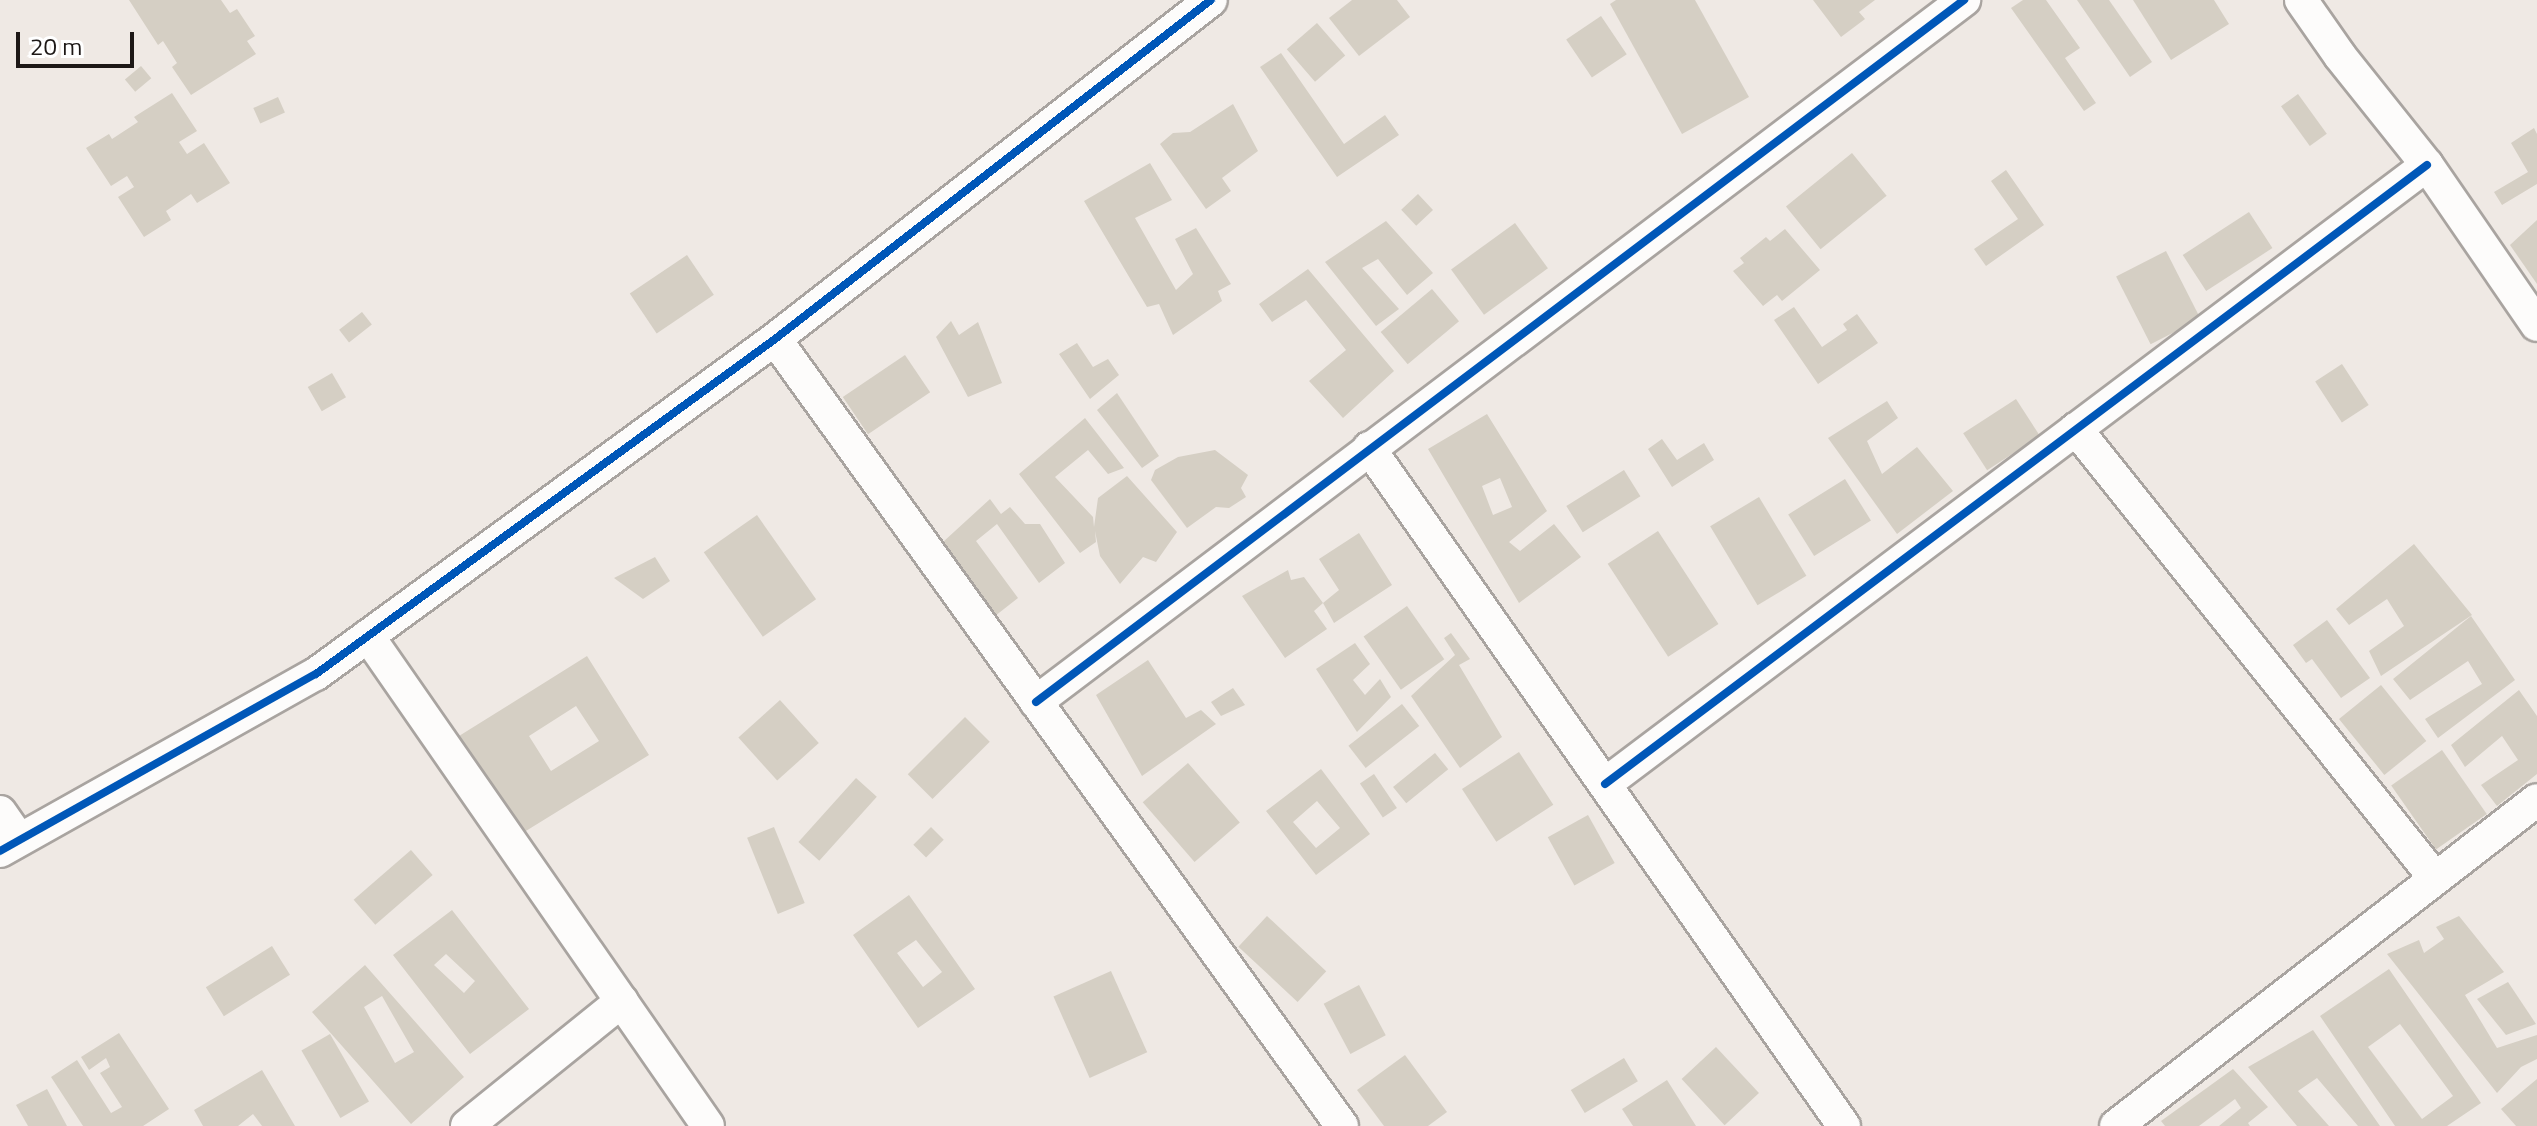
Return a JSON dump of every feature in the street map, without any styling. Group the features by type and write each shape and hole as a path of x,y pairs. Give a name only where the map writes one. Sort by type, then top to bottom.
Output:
{"street":[{"path":"6,834 316,674 775,339 1211,0"},
{"path":"1036,702 1964,0"},
{"path":"2301,0 2340,56 2427,165 2537,325"},
{"path":"1605,784 2427,165"},
{"path":"775,339 1342,1126"},
{"path":"2076,429 2435,878"},
{"path":"1369,448 1844,1126"},
{"path":"368,636 708,1126"},
{"path":"2132,1121 2537,800"},
{"path":"467,1126 622,1001"}],"building":[{"path":"129,0 221,0 230,13 237,9 255,36 247,41 256,54 191,95 172,67 177,63 163,41 158,45"},
{"path":"1352,0 1397,0 1410,17 1359,56 1329,18"},
{"path":"1616,0 1695,0 1749,97 1682,134 1610,4"},
{"path":"1813,0 1875,0 1859,12 1865,19 1841,37"},
{"path":"2023,0 2046,0 2080,48 2065,58 2096,103 2084,111 2011,8"},
{"path":"2077,0 2109,0 2152,62 2130,77"},
{"path":"2133,0 2214,0 2229,24 2171,60"},
{"path":"1601,16 1627,54 1592,78 1566,39"},
{"path":"1317,23 1345,55 1315,82 1287,49"},
{"path":"1281,53 1344,144 1385,115 1399,135 1337,177 1260,67"},
{"path":"141,66 151,78 135,92 125,79"},
{"path":"172,93 197,131 179,142 187,154 204,143 230,183 197,203 191,194 166,211 171,220 144,237 118,197 134,187 127,176 111,186 86,148 109,134 112,139 138,122 134,117"},
{"path":"2298,94 2327,134 2310,146 2281,106"},
{"path":"278,97 285,113 260,124 253,108"},
{"path":"1233,104 1258,151 1222,178 1231,191 1206,209 1160,144 1173,133 1190,132"},
{"path":"2534,128 2537,134 2537,184 2502,205 2494,192 2528,172 2511,143"},
{"path":"1852,153 1887,196 1821,249 1786,206"},
{"path":"1150,163 1172,200 1135,218 1176,290 1193,274 1175,239 1196,228 1231,284 1218,291 1222,301 1173,335 1159,304 1147,307 1084,201"},
{"path":"2006,170 2044,225 1986,266 1974,249 2018,219 1991,181"},
{"path":"1418,194 1433,210 1416,226 1401,210"},
{"path":"2249,212 2272,248 2206,291 2183,255"},
{"path":"2537,220 2537,284 2510,245"},
{"path":"1386,221 1433,273 1407,295 1378,259 1362,268 1399,309 1376,326 1325,262"},
{"path":"1515,223 1548,268 1484,315 1451,269"},
{"path":"1785,229 1820,270 1782,301 1777,295 1763,306 1733,271 1744,263 1740,258 1766,237 1770,241"},
{"path":"2166,251 2201,319 2151,344 2116,276"},
{"path":"687,255 714,295 657,333 630,294"},
{"path":"1308,269 1394,371 1343,418 1309,381 1346,350 1306,300 1272,322 1259,304"},
{"path":"1432,289 1459,321 1408,364 1381,332"},
{"path":"1794,307 1822,347 1847,330 1843,324 1857,314 1878,343 1818,384 1774,320"},
{"path":"362,312 372,325 349,342 339,330"},
{"path":"951,321 959,335 978,322 1002,383 968,397 936,337"},
{"path":"1077,343 1093,367 1108,359 1119,375 1090,399 1059,354"},
{"path":"905,355 930,392 868,434 843,397"},
{"path":"2342,364 2369,405 2342,423 2315,381"},
{"path":"332,373 346,397 322,411 308,387"},
{"path":"1117,393 1159,456 1142,468 1097,410"},
{"path":"2016,399 2040,436 1987,470 1963,433"},
{"path":"1887,401 1898,418 1867,441 1882,474 1917,447 1953,491 1897,534 1828,438"},
{"path":"1487,414 1547,511 1509,542 1520,551 1554,524 1581,557 1519,603 1428,449","holes":["1500,478 1512,507 1493,515 1482,486"]},
{"path":"1085,418 1124,468 1108,474 1088,450 1055,477 1093,517 1094,527 1098,498 1127,476 1177,532 1156,562 1143,557 1120,584 1100,556 1095,531 1096,542 1080,553 1019,474"},
{"path":"1662,439 1677,460 1704,443 1714,460 1672,487 1648,449"},
{"path":"1215,450 1248,475 1241,488 1246,497 1229,508 1216,507 1187,528 1151,480 1155,470 1178,457"},
{"path":"1624,470 1640,496 1583,532 1566,506"},
{"path":"1845,479 1871,521 1814,556 1788,515"},
{"path":"1759,497 1806,576 1758,605 1710,526"},
{"path":"990,499 1001,514 1010,507 1025,524 1040,524 1065,563 1039,583 997,524 976,541 1018,598 995,616 943,542"},
{"path":"757,515 816,599 763,637 704,552"},
{"path":"1658,531 1718,624 1668,657 1608,564"},
{"path":"1359,533 1392,585 1334,623 1323,603 1339,590 1319,559"},
{"path":"2414,544 2472,615 2381,676 2369,651 2404,626 2387,599 2349,625 2336,609"},
{"path":"655,557 670,581 643,599 614,578"},
{"path":"1288,570 1291,580 1304,577 1323,603 1314,611 1327,629 1285,658 1242,596"},
{"path":"1407,606 1444,659 1401,690 1364,636"},
{"path":"2471,616 2515,680 2438,738 2425,719 2482,684 2468,661 2410,700 2393,679"},
{"path":"2327,620 2370,678 2341,698 2312,659 2306,663 2293,645"},
{"path":"1451,633 1470,659 1459,665 1502,737 1460,768 1411,696 1455,655 1444,638"},
{"path":"1355,643 1370,664 1353,680 1365,695 1380,679 1391,697 1357,732 1316,669"},
{"path":"587,656 649,755 521,834 459,736","holes":["576,706 599,741 551,771 529,736"]},
{"path":"1148,660 1186,718 1201,710 1216,724 1142,776 1096,695"},
{"path":"2381,685 2426,741 2384,775 2339,719"},
{"path":"1233,688 1245,705 1221,716 1211,702"},
{"path":"2519,690 2537,716 2537,774 2497,806 2481,785 2518,760 2502,736 2465,767 2451,745"},
{"path":"780,700 819,743 777,781 738,737"},
{"path":"1402,704 1419,726 1366,768 1348,746"},
{"path":"965,717 990,742 932,799 908,774"},
{"path":"2442,750 2487,814 2436,849 2391,786"},
{"path":"1519,752 1553,805 1496,842 1462,789"},
{"path":"1435,753 1448,769 1406,803 1393,787"},
{"path":"1188,763 1240,823 1195,862 1143,802"},
{"path":"1321,769 1370,834 1316,875 1266,811","holes":["1317,801 1340,828 1316,848 1293,822"]},
{"path":"1374,774 1397,808 1383,817 1360,784"},
{"path":"856,778 877,797 819,861 798,842"},
{"path":"1588,815 1615,863 1574,885 1548,837"},
{"path":"774,827 805,903 778,914 747,838"},
{"path":"931,827 944,840 926,857 913,845"},
{"path":"411,850 433,875 375,925 354,900"},
{"path":"909,895 975,989 918,1028 853,935","holes":["916,940 942,972 923,987 897,953"]},
{"path":"452,910 529,1009 470,1054 393,955","holes":["446,954 475,981 464,993 434,965"]},
{"path":"1267,916 1326,971 1298,1002 1238,947"},
{"path":"2459,916 2504,972 2465,995 2497,1048 2537,1035 2537,1059 2521,1067 2497,1093 2387,954 2419,940 2424,953 2444,939 2436,927"},
{"path":"272,946 290,975 224,1016 206,987"},
{"path":"365,965 464,1077 411,1124 312,1012","holes":["382,996 414,1052 395,1063 364,1007"]},
{"path":"2389,969 2481,1103 2447,1126 2395,1126 2320,1016","holes":["2400,1024 2453,1096 2422,1119 2368,1047"]},
{"path":"1111,971 1147,1052 1090,1078 1053,997"},
{"path":"2508,982 2536,1024 2506,1035 2477,999"},
{"path":"1359,985 1386,1035 1350,1054 1324,1004"},
{"path":"2313,1030 2380,1126 2358,1126 2317,1078 2298,1091 2329,1126 2297,1126 2248,1067"},
{"path":"119,1033 169,1109 143,1126 83,1126 51,1077 77,1060 111,1113 122,1107 100,1073 110,1067 106,1058 89,1070 81,1057"},
{"path":"330,1034 369,1102 340,1118 301,1050"},
{"path":"1716,1047 1759,1093 1725,1125 1682,1079"},
{"path":"1405,1055 1447,1112 1428,1126 1384,1126 1357,1090"},
{"path":"1624,1058 1638,1081 1585,1113 1571,1090"},
{"path":"2233,1069 2268,1107 2248,1123 2250,1126 2219,1126 2241,1108 2235,1099 2199,1126 2165,1126 2161,1121"},
{"path":"262,1070 295,1126 262,1126 253,1114 238,1126 203,1126 194,1110"},
{"path":"2537,1079 2537,1126 2516,1126 2501,1109"},
{"path":"1667,1080 1696,1126 1633,1126 1622,1109"},
{"path":"47,1089 67,1126 28,1126 16,1105"}],"cycle path":[{"path":"0,851 316,674 775,339 1211,0"},
{"path":"1036,702 1964,0"},
{"path":"1605,784 2427,165"}]}
